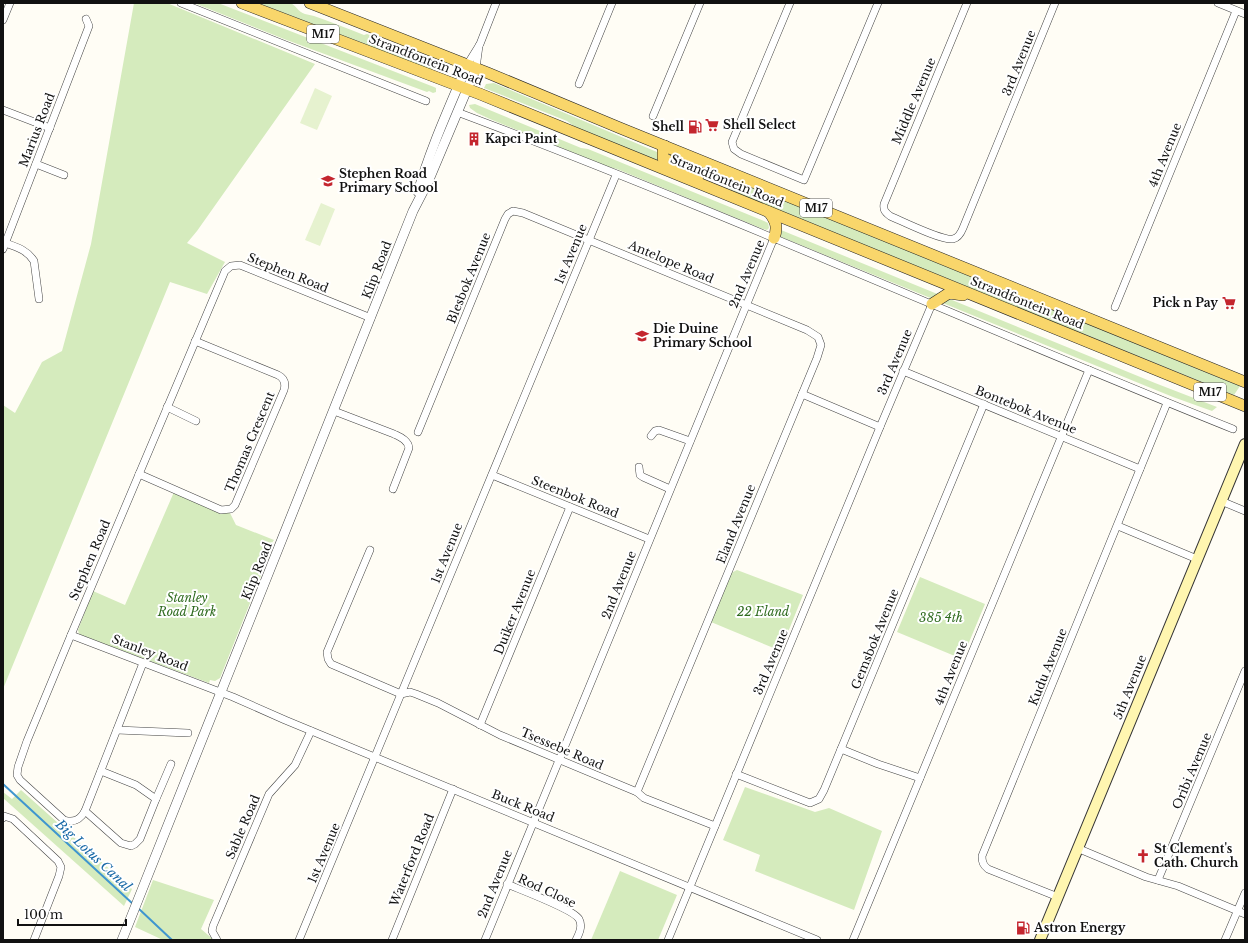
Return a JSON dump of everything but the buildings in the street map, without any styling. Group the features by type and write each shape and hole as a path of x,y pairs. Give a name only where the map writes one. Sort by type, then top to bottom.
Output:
{"main road":[{"name":"Strandfontein Road","path":"242,3 462,88 1245,406"},
{"name":"Strandfontein Road","path":"310,3 471,66 1245,382"},
{"path":"665,146 662,155 666,160 757,207"},
{"path":"769,212 774,219 776,226 774,238"},
{"path":"932,304 949,293 977,297"},
{"name":"5th Avenue","path":"1040,940 1245,444"}],"street":[{"path":"3,20 10,3"},
{"path":"181,3 426,101"},
{"path":"471,66 496,3"},
{"path":"579,84 612,3"},
{"path":"653,116 700,3"},
{"path":"790,3 732,142 734,149 741,154 804,180 878,3"},
{"name":"Middle Avenue","path":"954,239 940,237 890,216 885,212 884,208 885,199 967,3"},
{"name":"3rd Avenue","path":"954,239 963,228 1055,3"},
{"path":"1218,3 1245,14"},
{"name":"4th Avenue","path":"1115,308 1236,11"},
{"name":"Marius Road","path":"4,246 88,26 86,19"},
{"name":"Klip Road","path":"122,940 414,211 422,180 435,156 471,66"},
{"name":"Klip Road","path":"441,139 457,112 462,88"},
{"path":"3,110 50,128"},
{"path":"457,112 774,238 1233,429"},
{"path":"36,164 64,175"},
{"name":"1st Avenue","path":"299,940 588,239 616,175"},
{"name":"Blesbok Avenue","path":"418,432 508,214 513,211 523,212 588,239"},
{"name":"2nd Avenue","path":"485,940 532,822 774,238"},
{"name":"Antelope Road","path":"588,239 746,305"},
{"path":"4,246 22,249 31,256 34,261 39,298"},
{"name":"Stephen Road","path":"85,811 78,820 70,822 64,820 20,780 16,775 18,767 27,741 71,635 223,275 228,268 235,265 240,265 371,318"},
{"name":"3rd Avenue","path":"668,940 932,304"},
{"name":"Eland Avenue","path":"637,792 820,350 821,345 818,337 807,330 746,305"},
{"name":"Thomas Crescent","path":"139,474 221,510 230,509 235,505 284,390 284,380 278,375 195,341"},
{"name":"4th Avenue","path":"853,940 1089,370"},
{"name":"Bontebok Avenue","path":"903,371 1140,469"},
{"path":"802,394 880,427"},
{"name":"Kudu Avenue","path":"1058,897 988,869 982,862 982,856 1118,526 1167,402"},
{"name":"Gemsbok Avenue","path":"736,774 807,802 814,802 819,799 984,404"},
{"path":"167,407 196,421"},
{"path":"334,411 400,437 408,444 409,448 393,489"},
{"path":"651,436 655,430 659,430 690,441"},
{"path":"639,467 640,475 670,489"},
{"name":"Steenbok Road","path":"492,475 649,539"},
{"path":"1221,501 1245,511"},
{"name":"Duiker Avenue","path":"480,725 570,507"},
{"path":"1118,526 1197,559"},
{"path":"370,550 328,648 327,655 328,659 334,666 401,694"},
{"name":"Stanley Road","path":"71,635 222,693"},
{"path":"144,663 85,811 121,843 131,846 136,844 140,839 171,764"},
{"name":"Oribi Avenue","path":"1158,880 1245,671"},
{"name":"Tsessebe Road","path":"401,694 410,692 438,703 480,725 637,792 644,798 715,826"},
{"name":"Buck Road","path":"222,693 817,940"},
{"path":"117,730 188,733"},
{"name":"Sable Road","path":"217,940 212,931 213,926 268,794 295,765 311,731"},
{"path":"841,749 878,764 920,778"},
{"path":"101,771 136,785 156,799"},
{"name":"Waterford Road","path":"392,940 453,789"},
{"path":"3,818 4,816 13,819 58,861 61,868 34,940"},
{"path":"1077,848 1146,877 1178,886 1245,914"},
{"name":"Rod Close","path":"507,884 576,916 581,923 581,929 576,940"},
{"path":"1225,940 1245,893"}],"green space":[{"path":"134,3 167,3 315,64 187,243 225,262 207,294 170,282 3,689 3,405 15,413 42,362 62,351 91,244"},
{"path":"194,3 218,3 434,87 436,88 436,92 427,92 284,39"},
{"path":"258,3 290,3 305,14 320,18 364,35 367,34 436,60 432,70"},
{"path":"494,83 657,152 657,157 666,167 579,130 567,121 484,88 486,84"},
{"path":"315,88 332,96 317,130 300,123"},
{"path":"475,104 764,221 768,223 769,228 767,230 763,229 490,119 470,108 469,105"},
{"path":"669,154 1240,386 1234,395 746,197 671,159"},
{"path":"321,203 335,209 320,246 305,240"},
{"path":"781,230 1217,407 1212,411 1173,397 781,237"},
{"name":"Stanley Road Park","path":"174,492 220,512 230,513 236,525 274,540 266,551 264,568 220,678 215,681 210,680 209,683 83,636 79,634 78,630 93,591 125,605"},
{"name":"22 Eland","path":"737,570 803,595 782,647 776,649 711,622 731,573"},
{"name":"385 4th","path":"920,577 985,604 962,659 897,632"},
{"path":"745,787 815,812 829,808 882,831 854,910 755,871 760,855 723,840"},
{"path":"21,790 132,889 124,906 3,798 3,792 12,799"},
{"path":"620,871 677,895 658,940 591,940"},
{"path":"153,880 214,900 201,929 214,940 163,940 135,927"}],"waterway":[{"name":"Big Lotus Canal","path":"3,784 133,904"},
{"name":"Big Lotus Canal","path":"138,908 172,940"}],"place":[{"name":"Shell Select","path":"712,125"},
{"name":"Shell","path":"695,127"},
{"name":"Kapci Paint","path":"474,139"},
{"name":"Stephen Road Primary School","path":"328,181"},
{"name":"Pick n Pay","path":"1229,303"},
{"name":"Die Duine Primary School","path":"642,336"},
{"name":"St Clement's Cath. Church","path":"1143,856"},
{"name":"Astron Energy","path":"1023,928"}]}
